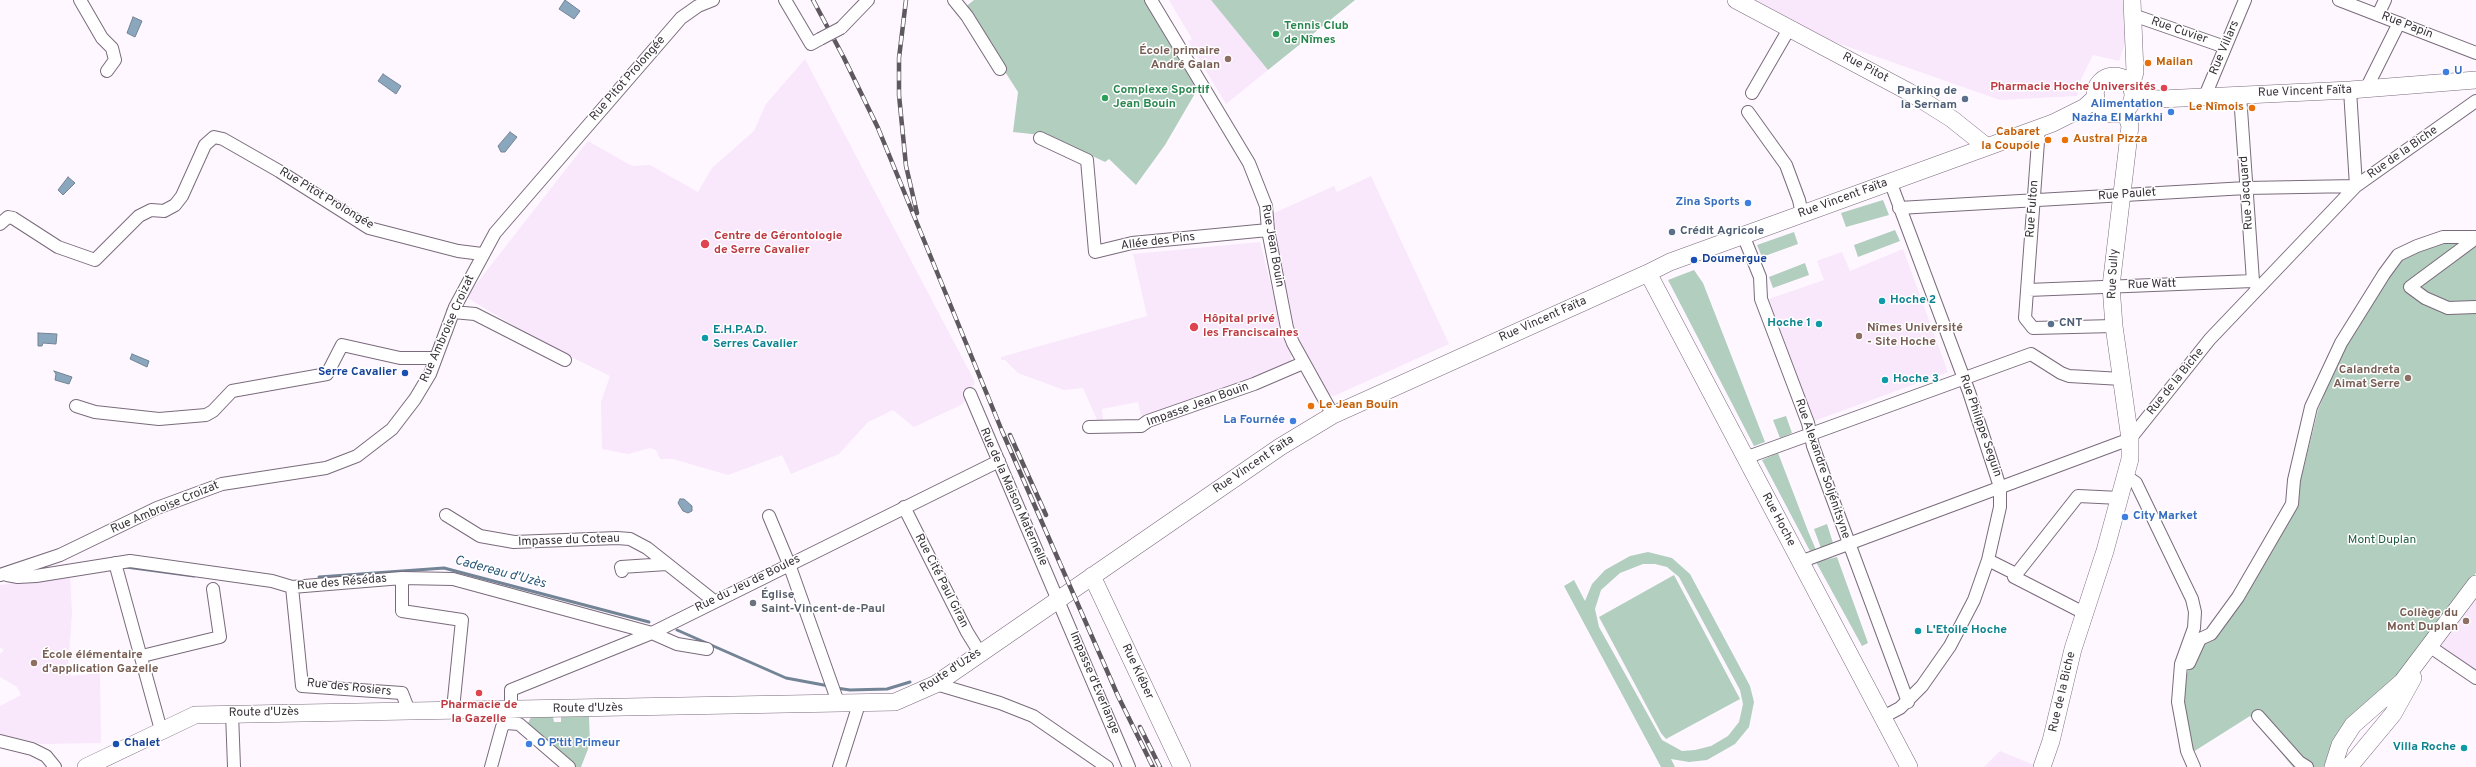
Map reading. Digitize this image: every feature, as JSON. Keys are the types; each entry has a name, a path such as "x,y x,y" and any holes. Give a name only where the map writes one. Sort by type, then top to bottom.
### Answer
{"street":[{"path":"80,0 102,38 112,48 114,60 107,71"},
{"name":"Rue Pitot Prolongée","path":"0,224 8,217 13,218 58,247 95,260 139,216 151,210 164,211 175,205 182,196 205,145 214,137 223,139 279,171 369,228 458,251 482,254 495,234 681,18 698,6 713,0"},
{"path":"785,0 811,44 841,28 868,0"},
{"path":"954,0 967,16 1000,69"},
{"name":"Rue Jean Bouin","path":"1152,0 1249,163 1266,206 1268,230 1287,328 1303,363 1333,414"},
{"name":"Rue Pitot","path":"1736,0 1908,92 1952,119 1987,147"},
{"name":"Rue Villars","path":"2205,96 2245,0"},
{"name":"Rue Papin","path":"2339,0 2476,53"},
{"path":"2378,15 2385,0"},
{"name":"Rue Cuvier","path":"2132,8 2225,47"},
{"name":"Rue Sully","path":"2130,438 2114,326 2111,286 2130,126 2130,98 2135,72 2132,8"},
{"path":"2356,186 2358,90 2399,23"},
{"path":"1752,93 1789,29"},
{"path":"2114,76 2126,81 2130,98 2114,114 2100,104 2098,85 2102,81 2114,76 2135,55"},
{"name":"Rue Vincent Faïta","path":"2130,98 2161,99 2358,90 2476,80"},
{"name":"Rue Jacquard","path":"2240,95 2246,188 2256,285"},
{"name":"Rue de la Biche","path":"2042,767 2051,741 2073,648 2126,476 2130,438 2256,285 2356,186 2476,101"},
{"name":"Rue Vincent Faïta","path":"1063,595 1280,447 1333,414 1670,262 1742,234 1802,214 2046,126 2095,118 2100,104"},
{"path":"1748,112 1786,165 1800,200 1802,214"},
{"name":"Rue Fulton","path":"2046,126 2034,201 2025,318 2033,328 2114,326"},
{"name":"Allée des Pins","path":"1040,138 1087,160 1095,252 1132,243 1268,230"},
{"name":"Rue Philippe Seguin","path":"1883,717 1908,702 1922,686 1950,646 1974,600 1988,560 2000,508 2000,487 1997,473 1964,377 1890,181"},
{"name":"Rue Paulet","path":"1900,208 2246,188 2356,186"},
{"name":"Rue Alexandre Soljénitsyne","path":"1742,234 1760,277 1761,299 1848,543 1908,702"},
{"path":"2182,664 2189,663 2200,639 2211,634 2238,597 2292,504 2294,480 2311,407 2342,343 2384,274 2398,255 2417,246 2443,237 2476,238"},
{"path":"2476,238 2410,286 2425,298 2448,308 2476,307"},
{"name":"Rue Ambroise Croizat","path":"2,575 60,555 158,508 222,484 326,468 357,456 392,429 415,399 430,374 453,312 482,254"},
{"name":"Rue Hoche","path":"1648,273 1909,767"},
{"name":"Rue Watt","path":"2028,290 2111,286 2256,285"},
{"path":"453,312 475,314 565,360"},
{"path":"76,406 95,412 159,419 206,415 213,411 232,391 327,374 342,345 400,358 436,358"},
{"path":"1745,458 1964,377 2031,354 2068,376 2122,379"},
{"name":"Impasse Jean Bouin","path":"1089,427 1141,426 1148,422 1254,384 1303,363"},
{"name":"Rue de la Maison Maternelle","path":"970,394 989,443 1063,595"},
{"path":"1800,562 2130,438"},
{"name":"Rue du Jeu de Boules","path":"512,715 511,690 639,636 652,633 999,461"},
{"path":"2126,476 2136,483 2192,599 2194,628 2182,664 2178,702 2187,751 2194,767"},
{"path":"2084,613 2014,577 2078,496 2120,498"},
{"name":"Rue Cité Paul Giran","path":"904,507 967,632 980,653"},
{"name":"Impasse du Coteau","path":"446,514 480,536 514,542 617,538 630,540 647,548 714,601"},
{"path":"769,516 789,564 839,705"},
{"path":"1988,560 2016,574"},
{"name":"Rue des Résédas","path":"2,575 18,577 36,576 130,561 272,581 292,587 402,578 452,579 652,633 677,644 707,649"},
{"path":"115,563 142,656 161,730"},
{"path":"622,571 621,567 668,564"},
{"name":"Rue Kléber","path":"1092,576 1182,767"},
{"path":"402,578 402,611 462,620 453,709"},
{"path":"2333,767 2340,745 2353,725 2402,682 2476,584"},
{"name":"Rue des Rosiers","path":"292,587 302,686 402,693 409,711"},
{"path":"142,656 220,637 213,589"},
{"name":"Route d'Uzès","path":"86,767 102,763 161,730 195,715 453,709 512,715 895,702 936,684 1063,595"},
{"name":"Impasse d'Everlange","path":"1063,595 1129,767"},
{"path":"2429,646 2476,678"},
{"path":"2349,767 2393,714 2413,679 2419,660"},
{"path":"936,684 1000,702 1033,716 1107,767"},
{"path":"839,767 859,704"},
{"path":"232,713 234,767"},
{"path":"491,767 502,727 512,715 569,767"},
{"path":"2258,716 2299,762 2307,767"},
{"path":"0,741 32,749 46,756 55,767"}],"shaded area":[{"name":"École primaire André Galan","path":"1169,0 1211,0 1268,70 1226,104 1188,41 1192,39"},
{"path":"1749,0 2124,0 2125,43 2119,61 2093,55 2081,79 2077,96 2000,100 1806,32"},
{"name":"Centre de Gérontologie de Serre Cavalier","path":"805,59 975,382 963,404 914,427 893,410 868,422 839,454 791,474 782,455 728,475 673,459 660,459 656,450 650,448 628,454 602,449 601,402 610,376 539,341 466,297 588,141 632,166 650,165 698,192 712,168 754,131 766,104"},
{"path":"1371,176 1449,344 1334,396 1330,395 1318,380 1292,330 1272,214 1334,186 1337,192"},
{"name":"Hôpital privé les Franciscaines","path":"1260,242 1284,338 1292,353 1290,363 1142,420 1138,402 1102,409 1103,422 1098,422 1083,388 1064,390 1018,373 1005,360 1001,360 1001,357 1147,316 1133,254"},
{"name":"Nîmes Université - Site Hoche","path":"1903,249 1948,372 1814,421 1769,299 1824,280 1817,261 1822,259 1842,252 1850,271"},
{"name":"École élémentaire d'application Gazelle","path":"70,575 72,613 68,668 71,676 100,673 101,743 42,744 0,734 0,706 21,695 17,687 0,677 0,654 4,650 0,647 0,585"},
{"name":"Collège du Mont Duplan","path":"2476,595 2476,674 2436,647"},
{"path":"2000,751 2034,765 2033,767 1984,767"}],"green space":[{"name":"Complexe Sportif Jean Bouin","path":"974,0 1146,0 1197,90 1165,145 1136,185 1109,159 1105,162 1050,136 1013,132 1018,92 964,8"},
{"name":"Tennis Club de Nîmes","path":"1211,0 1355,0 1268,70"},
{"path":"1883,200 1889,215 1846,227 1841,213"},
{"path":"1895,230 1900,241 1858,257 1854,245"},
{"path":"1794,232 1798,244 1762,257 1757,245"},
{"name":"Mont Duplan","path":"2476,240 2476,573 2329,767 2293,767 2250,716 2193,752 2183,707 2187,673 2204,640 2210,642 2242,600 2298,491 2318,410 2343,349 2361,316 2404,257 2428,244"},
{"path":"1805,263 1809,275 1773,288 1769,277"},
{"path":"1694,270 1703,283 1765,442 1754,446 1668,280"},
{"path":"1786,416 1792,433 1780,438 1773,420"},
{"path":"1778,453 1816,550 1810,551 1762,460"},
{"path":"1827,524 1833,543 1821,548 1814,529"},
{"path":"1648,552 1672,558 1690,574 1750,686 1754,702 1749,727 1735,744 1707,760 1689,762 1671,759 1675,767 1661,767 1564,586 1574,580 1585,601 1592,584 1605,570 1630,556","holes":["1643,564 1655,564 1667,567 1679,577 1740,690 1743,704 1739,722 1728,736 1711,746 1695,750 1682,751 1662,740 1599,627 1595,609 1601,590 1620,573"]},
{"path":"1837,557 1868,643 1862,646 1816,562"},
{"path":"1674,575 1740,699 1666,739 1661,733 1599,617"},
{"path":"589,716 590,744 581,767 575,767 526,727 531,717 553,717 554,722 561,722 561,717"}],"water":[{"path":"565,0 580,11 574,19 559,9"},
{"path":"133,17 142,21 135,37 127,33"},
{"path":"383,74 401,86 396,94 378,81"},
{"path":"510,132 517,137 505,152 501,152 498,146"},
{"path":"68,177 75,183 63,195 58,190"},
{"path":"38,333 57,334 56,344 43,343 42,346 38,346"},
{"path":"132,354 149,361 147,367 130,359"},
{"path":"54,371 72,377 69,384 55,380 56,374"},
{"path":"680,499 684,499 692,506 692,511 688,513 683,511 678,503"}],"waterway":[{"name":"Cadereau d'Uzès","path":"126,567 194,576"},
{"name":"Cadereau d'Uzès","path":"319,577 444,568 649,622"},
{"name":"Cadereau d'Uzès","path":"677,630 786,678 829,686"},
{"name":"Cadereau d'Uzès","path":"836,688 850,690 887,689 910,682"}],"railway":[{"path":"813,0 844,58 878,128 1002,431 1118,696 1153,767"},
{"path":"906,0 899,58 899,95 906,166 917,213"},
{"path":"1010,435 1046,515"},
{"path":"1140,727 1160,767"}],"place":[{"name":"Tennis Club de Nîmes","path":"1276,34"},
{"name":"École primaire André Galan","path":"1228,59"},
{"name":"Mailan","path":"2148,63"},
{"name":"U","path":"2446,72"},
{"name":"Pharmacie Hoche Universités","path":"2164,88"},
{"name":"Complexe Sportif Jean Bouin","path":"1105,98"},
{"name":"Parking de la Sernam","path":"1965,99"},
{"name":"Le Nîmois","path":"2252,108"},
{"name":"Alimentation Nazha El Markhi","path":"2171,112"},
{"name":"Cabaret la Coupole","path":"2048,140"},
{"name":"Austral Pizza","path":"2065,140"},
{"name":"Zina Sports","path":"1748,203"},
{"name":"Crédit Agricole","path":"1672,232"},
{"name":"Centre de Gérontologie de Serre Cavalier","path":"705,244"},
{"name":"Doumergue","path":"1694,260"},
{"name":"Hoche 2","path":"1882,301"},
{"name":"Hoche 1","path":"1819,324"},
{"name":"CNT","path":"2051,324"},
{"name":"Hôpital privé les Franciscaines","path":"1194,327"},
{"name":"Nîmes Université - Site Hoche","path":"1859,336"},
{"name":"E.H.P.A.D. Serres Cavalier","path":"705,338"},
{"name":"Serre Cavalier","path":"405,373"},
{"name":"Calandreta Aimat Serre","path":"2408,378"},
{"name":"Hoche 3","path":"1885,380"},
{"name":"Le Jean Bouin","path":"1311,406"},
{"name":"La Fournée","path":"1293,421"},
{"name":"City Market","path":"2125,517"},
{"name":"Église Saint-Vincent-de-Paul","path":"753,603"},
{"name":"Collège du Mont Duplan","path":"2466,621"},
{"name":"L'Etoile Hoche","path":"1918,631"},
{"name":"École élémentaire d'application Gazelle","path":"34,663"},
{"name":"Pharmacie de la Gazelle","path":"479,693"},
{"name":"Chalet","path":"116,744"},
{"name":"O P'tit Primeur","path":"529,744"},
{"name":"Villa Roche","path":"2464,748"}]}
